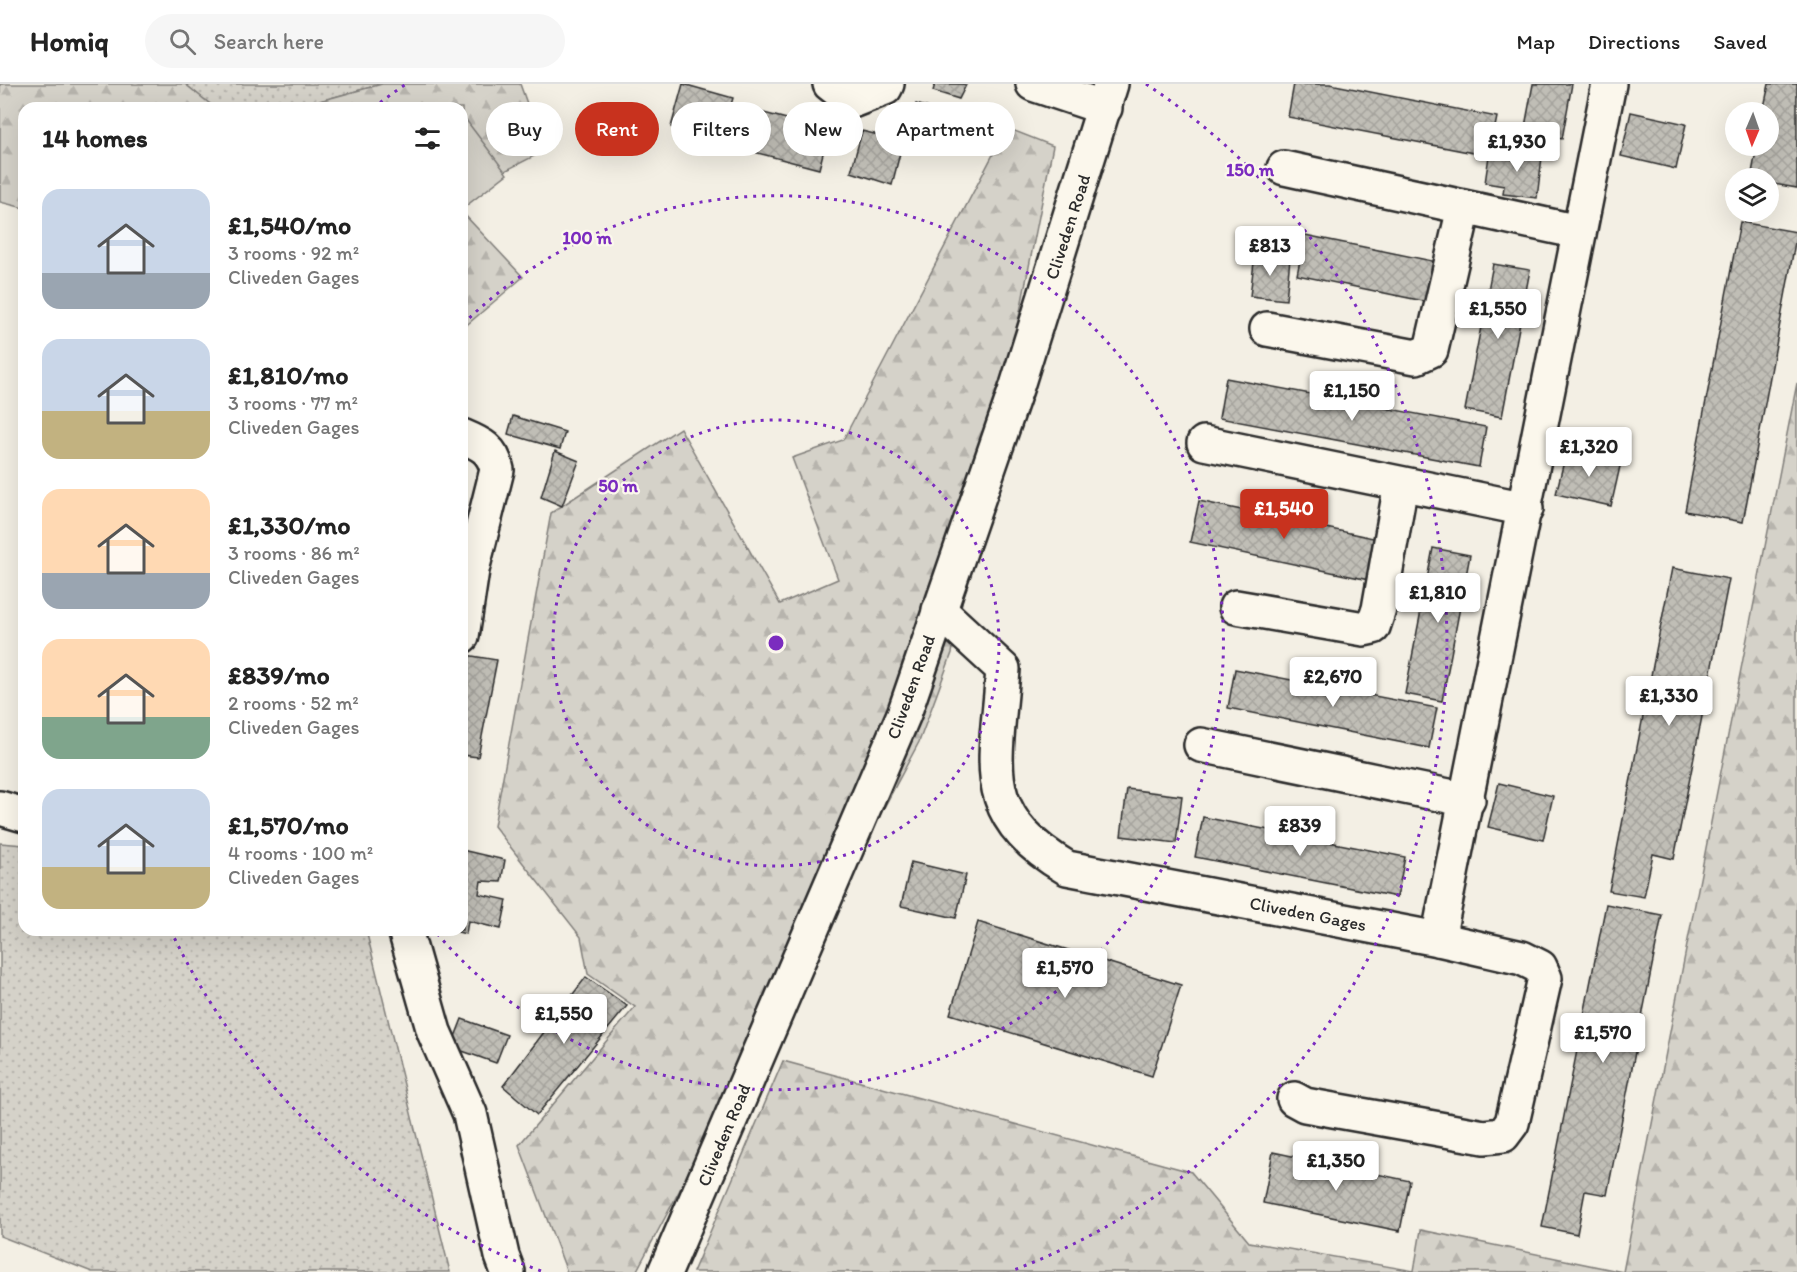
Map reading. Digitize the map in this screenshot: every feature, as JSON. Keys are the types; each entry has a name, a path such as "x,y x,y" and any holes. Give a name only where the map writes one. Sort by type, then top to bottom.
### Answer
{"street":[{"path":"830,84 852,101 885,88 887,84"},
{"path":"1033,84 1108,96"},
{"path":"1294,1099 1305,1105 1484,1137 1503,1135 1512,1123 1545,978 1540,967 1522,958 1438,939 1468,800 1609,84"},
{"name":"Cliveden Road","path":"665,1272 904,714 1017,386 1108,96"},
{"path":"1284,168 1579,232"},
{"path":"1267,329 1416,357 1431,350 1464,208"},
{"path":"468,439 485,446 495,459 497,471 472,570 468,596"},
{"path":"1204,444 1401,484 1525,514"},
{"path":"1236,607 1364,628 1373,627 1378,615 1401,484"},
{"name":"Cliveden Gages","path":"939,610 1003,669 996,784 1004,808 1014,826 1043,854 1067,868 1438,939"},
{"path":"1201,745 1468,800"},
{"path":"0,808 18,813"},
{"path":"407,936 434,1032 470,1114 502,1256 508,1272"}],"green space":[{"path":"0,84 185,84 208,102 18,102 18,206 0,202"},
{"path":"185,84 382,84 316,102 208,102"},
{"path":"382,84 520,84 526,102 486,102 486,156 534,156 501,173 468,147 468,102 316,102"},
{"path":"468,123 486,146 486,156 493,156 507,174 468,204"},
{"path":"1015,131 1053,146 952,653 919,742 636,1272 567,1272 519,1145 635,1007 588,974 581,937 494,826 551,513 680,428 780,604 838,579 792,458 843,440 992,156 1015,156"},
{"path":"468,218 523,277 468,324"},
{"path":"1797,383 1797,1272 1623,1272"},
{"path":"0,843 18,844 18,936 367,936 450,1272 92,1272 0,1236"},
{"path":"783,1061 1191,1172 1249,1242 1414,1271 1421,1230 1623,1272 693,1272"}],"building":[{"path":"683,84 733,98 732,102 678,102"},
{"path":"935,84 966,85 959,99 933,91"},
{"path":"1294,84 1330,84 1497,117 1489,156 1288,117"},
{"path":"1533,84 1572,84 1562,139 1524,132"},
{"path":"1769,84 1797,84 1797,188 1779,185 1779,168 1753,168 1755,156 1779,156 1779,102 1765,102"},
{"path":"1631,112 1686,124 1676,169 1621,156"},
{"path":"771,115 783,118 783,156 822,156 819,169 769,156 771,156"},
{"path":"863,131 875,134 875,156 899,156 892,185 851,172 855,156 863,156"},
{"path":"1520,146 1543,149 1537,198 1503,194 1504,186 1485,183 1489,156 1518,160"},
{"path":"1740,222 1797,232 1743,522 1685,511"},
{"path":"1305,235 1447,264 1438,304 1297,275"},
{"path":"1255,254 1290,258 1286,300 1250,296"},
{"path":"1493,264 1530,270 1502,417 1465,410"},
{"path":"1226,378 1486,427 1479,467 1219,418"},
{"path":"513,416 565,432 560,449 508,434"},
{"path":"1567,449 1621,462 1611,506 1556,494"},
{"path":"555,451 579,461 562,506 541,497"},
{"path":"1199,501 1378,539 1369,580 1190,542"},
{"path":"1433,548 1470,555 1442,701 1405,694"},
{"path":"1672,568 1729,579 1674,859 1653,854 1644,897 1609,891"},
{"path":"468,655 497,660 478,757 468,756"},
{"path":"1235,669 1437,708 1429,748 1228,708"},
{"path":"1499,783 1553,796 1543,840 1488,827"},
{"path":"1127,789 1182,796 1176,843 1121,836"},
{"path":"1203,817 1405,857 1397,897 1195,857"},
{"path":"468,851 505,860 501,882 481,881 479,894 507,900 501,929 468,921"},
{"path":"911,862 966,875 956,918 901,906"},
{"path":"1606,904 1662,915 1607,1195 1585,1191 1577,1234 1542,1227"},
{"path":"978,922 1181,985 1152,1076 950,1014"},
{"path":"586,977 627,1006 537,1115 503,1086"},
{"path":"462,1019 507,1035 496,1063 451,1047"},
{"path":"1273,1152 1410,1181 1400,1231 1263,1203"}]}
